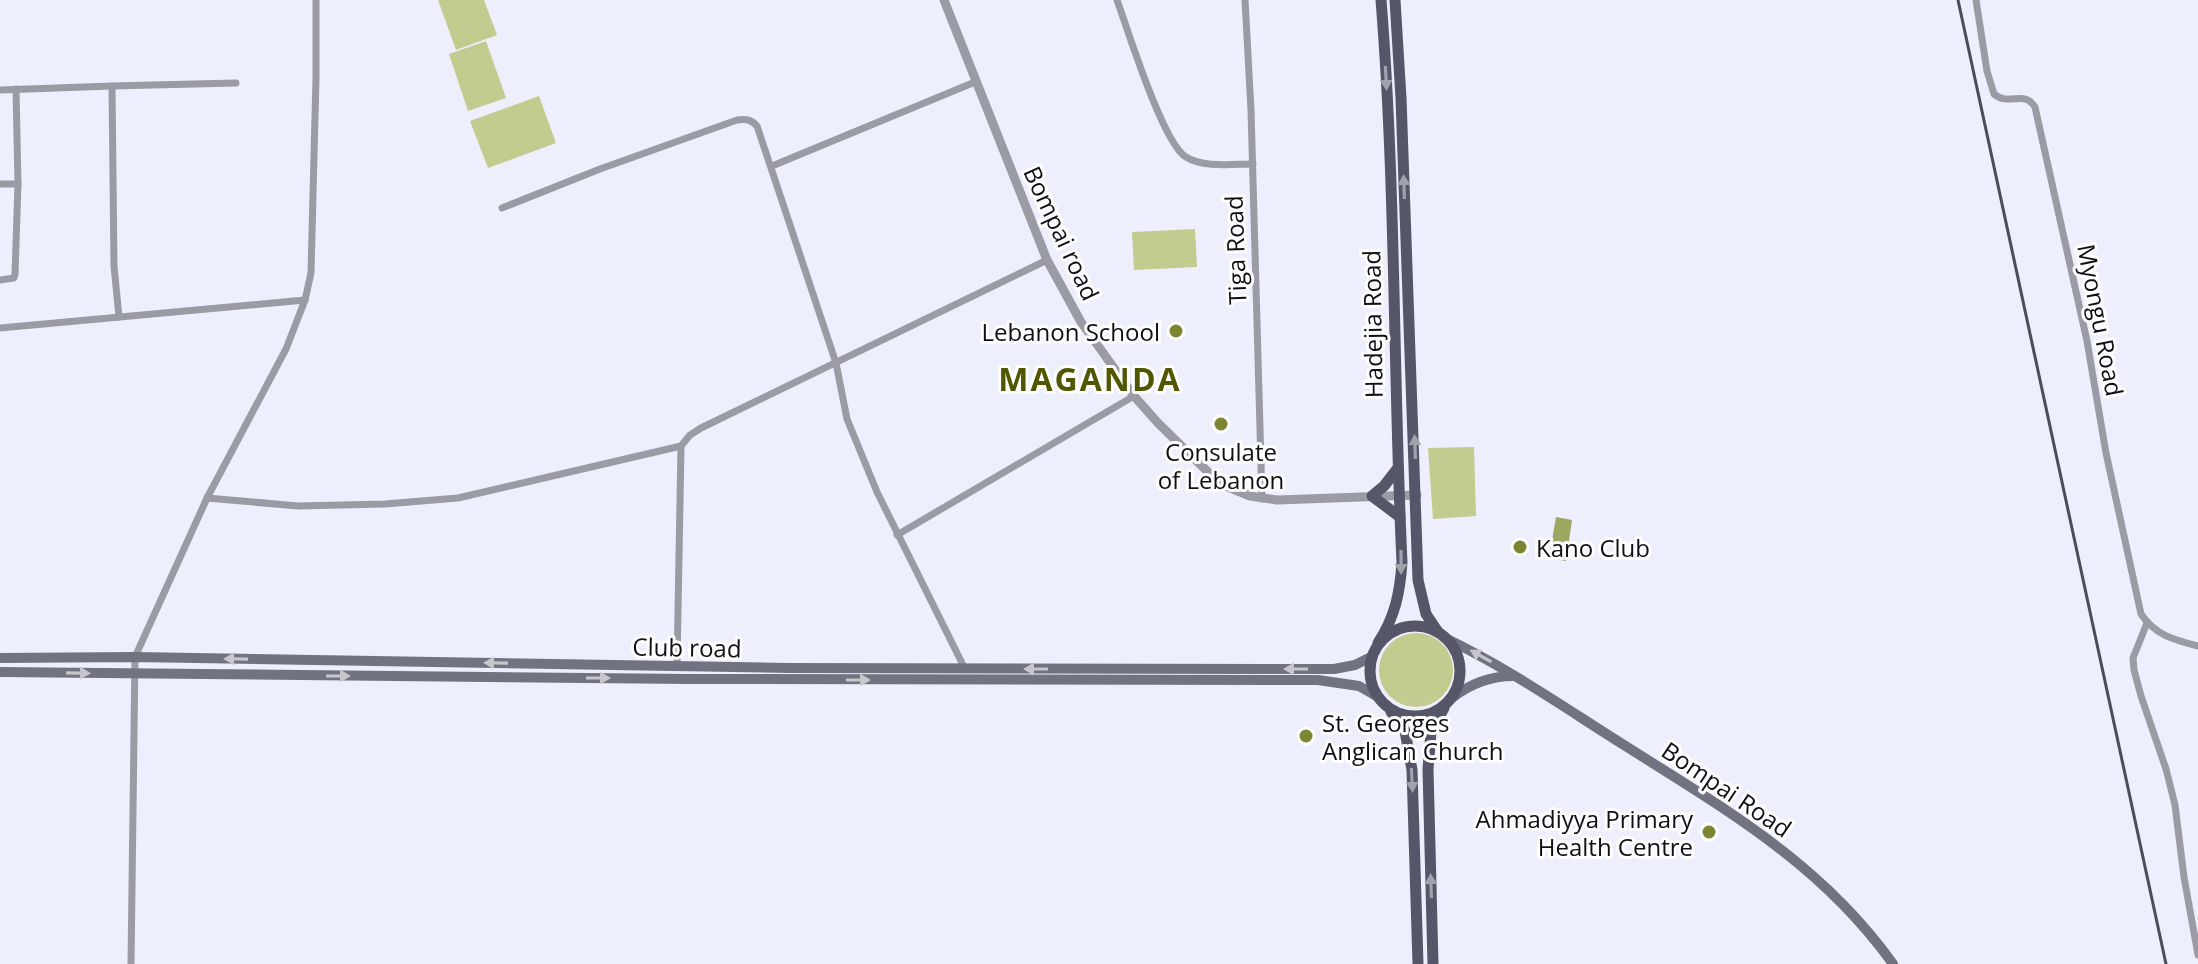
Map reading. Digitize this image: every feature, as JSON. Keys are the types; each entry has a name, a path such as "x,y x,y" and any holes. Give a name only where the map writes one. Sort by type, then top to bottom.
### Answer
{"main road":[{"name":"Hadejia Road","path":"1378,643 1389,625 1400,588 1402,562 1391,180 1381,0"},
{"name":"Hadejia Road","path":"1395,0 1418,580 1426,614 1442,635"},
{"path":"1398,468 1372,496 1400,517"},
{"path":"1418,964 1415,832 1409,747 1399,719 1372,687 1369,672 1371,657 1378,643 1400,628 1413,626 1426,627 1442,635 1455,651 1460,667 1459,683 1431,732 1428,748 1433,964"},
{"name":"Bompai Road","path":"1442,635 1516,676 1706,796 1794,858 1825,886 1893,964"},
{"name":"Club road","path":"0,658 135,657 677,667 690,673 965,669 1205,675 1334,669 1355,665 1371,657"},
{"path":"0,672 1205,675 1318,680 1359,686 1378,697"},
{"path":"1388,709 1399,715 1424,716 1436,712 1463,689 1481,680 1516,676"}],"street":[{"path":"131,964 135,657 207,498 286,349 305,300 311,258 316,0"},
{"name":"Bompai road","path":"944,0 1047,260 1081,322 1134,396 1209,473 1228,487 1262,499 1417,495"},
{"path":"1117,0 1165,131 1180,153 1194,161 1253,164"},
{"name":"Tiga Road","path":"1245,0 1253,164 1262,499"},
{"name":"Myongu Road","path":"1976,0 1987,71 1994,94 2004,100 2026,98 2035,107 2087,341 2106,453 2137,602 2147,623"},
{"path":"772,166 975,82"},
{"path":"0,90 236,83"},
{"path":"112,86 114,266 119,317"},
{"path":"0,280 14,278 15,274 18,184 16,89"},
{"path":"502,208 737,120 745,119 757,126 836,363 847,419 897,535 965,669"},
{"path":"0,184 18,184"},
{"path":"207,498 298,506 458,498 681,446 701,428 1047,260"},
{"path":"0,328 305,300"},
{"path":"897,535 1134,396"},
{"path":"677,667 681,446"},
{"path":"2198,646 2167,637 2147,623 2133,658 2141,696 2175,805 2198,955"}],"shaded area":[{"path":"438,0 484,0 497,35 456,50"},
{"path":"486,41 506,98 468,111 449,54"},
{"path":"539,96 556,143 488,168 470,121"},
{"path":"1195,229 1197,267 1134,270 1132,232"},
{"path":"1474,447 1476,516 1433,519 1428,448"},
{"path":"1556,517 1572,520 1566,561 1549,558"},
{"path":"1409,633 1423,633 1437,639 1447,649 1453,670 1451,684 1437,701 1423,707 1409,707 1395,701 1385,691 1379,677 1379,663 1385,649 1395,639"}],"railway":[{"path":"1958,0 2166,964"}],"place":[{"name":"Lebanon School","path":"1176,331"},
{"name":"Consulate of Lebanon","path":"1221,424"},
{"name":"Kano Club","path":"1520,547"},
{"name":"St. Georges Anglican Church","path":"1306,736"},
{"name":"Ahmadiyya Primary Health Centre","path":"1709,832"}],"district":[{"name":"MAGANDA","path":"1090,378"}]}
